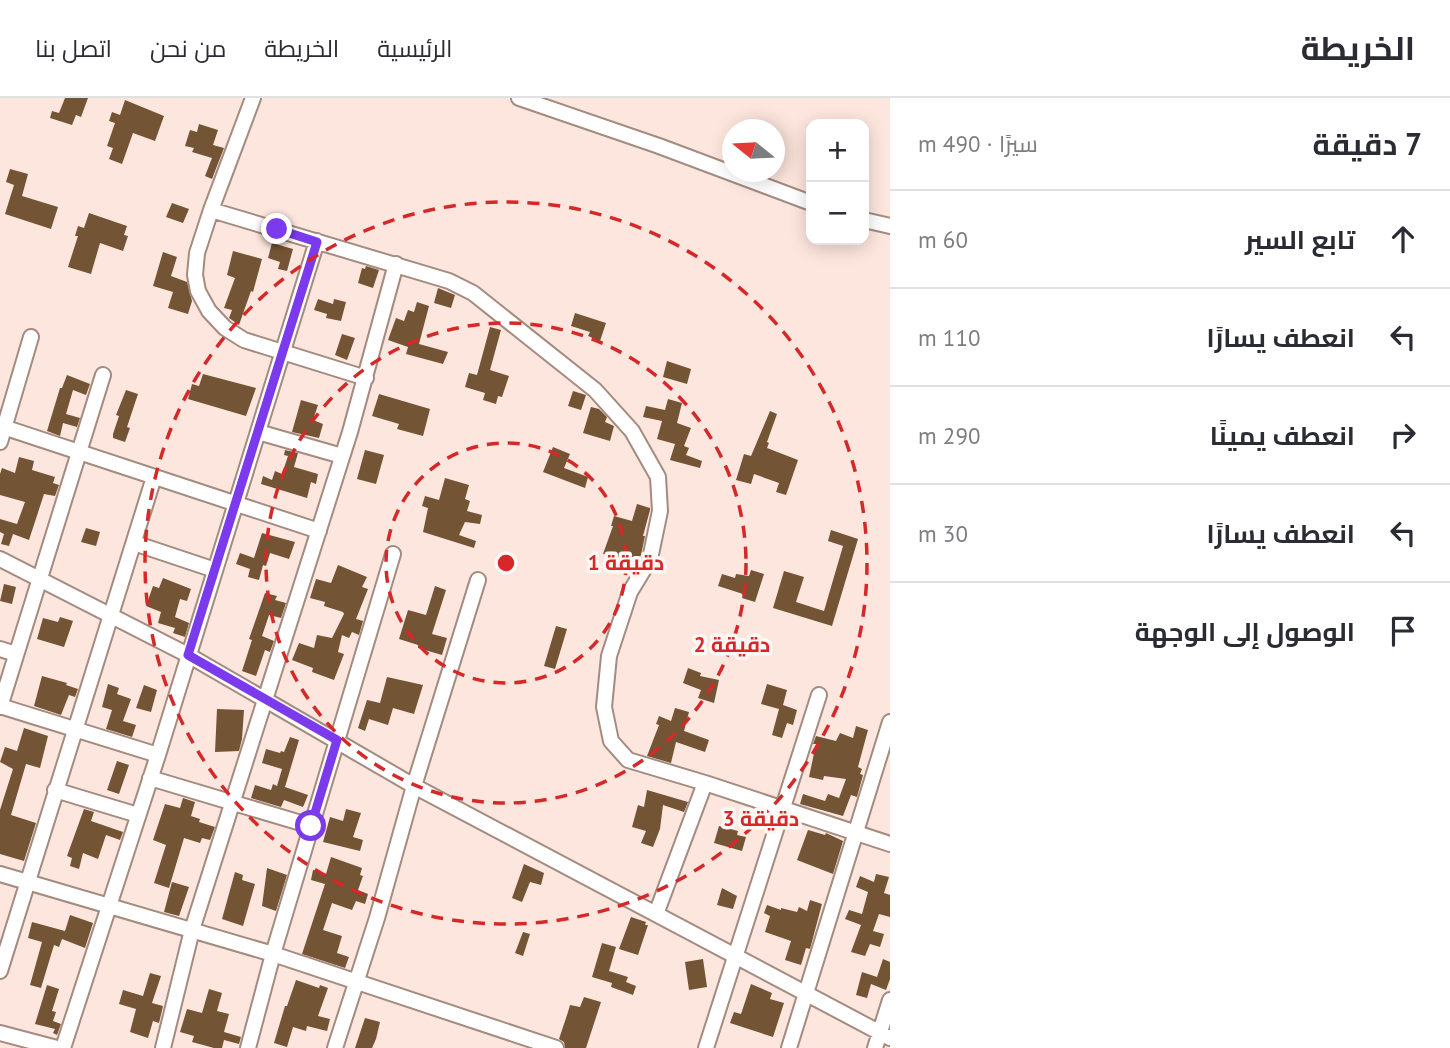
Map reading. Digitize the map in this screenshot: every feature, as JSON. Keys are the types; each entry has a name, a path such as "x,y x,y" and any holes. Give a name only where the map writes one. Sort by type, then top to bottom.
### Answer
{"street":[{"path":"253,98 197,253 195,275 198,291 209,311 225,328 244,340 366,378"},
{"path":"519,98 659,146 806,201"},
{"path":"211,210 449,281 473,293 595,390 632,431 658,477 660,512 650,559 630,592 609,656 604,707 611,741 628,760 890,844"},
{"path":"869,221 890,226"},
{"path":"63,1048 158,755 317,242"},
{"path":"163,1048 192,930 366,378 396,264"},
{"path":"32,337 2,432 80,453 319,531"},
{"path":"103,374 0,706 75,727 158,755"},
{"path":"258,432 342,456"},
{"path":"0,971 154,477"},
{"path":"134,543 215,569"},
{"path":"248,1048 273,954 393,554"},
{"path":"0,559 188,655 414,786 735,955 881,1040 890,1000"},
{"path":"335,1048 377,918 414,786 478,580"},
{"path":"0,649 16,654"},
{"path":"706,1048 819,695"},
{"path":"789,1048 890,722"},
{"path":"150,778 311,826"},
{"path":"656,914 705,783"},
{"path":"55,790 138,815"},
{"path":"0,874 273,954 556,1048"},
{"path":"7,1039 57,1048"}],"building":[{"path":"65,98 88,98 81,117 76,115 72,125 50,118 52,111 59,113"},
{"path":"125,100 164,116 155,141 133,133 122,164 109,159 113,148 107,146 115,123 109,121 112,112 120,115"},
{"path":"199,124 218,130 213,145 224,148 212,179 205,176 212,158 192,152 194,148 185,146 190,130 197,132"},
{"path":"10,169 28,174 22,196 58,207 51,229 5,214 14,185 6,182"},
{"path":"172,203 189,209 183,223 166,217"},
{"path":"89,213 127,226 124,235 128,236 123,251 100,243 91,274 68,267 78,236 75,236 78,226 84,228"},
{"path":"272,243 293,249 287,271 278,269 280,262 268,258"},
{"path":"233,251 262,259 253,292 251,291 239,325 229,318 232,310 224,308 235,278 227,275"},
{"path":"163,252 177,257 171,276 187,282 192,301 188,314 168,308 173,292 153,286"},
{"path":"366,266 379,270 373,288 358,283 362,268 365,269"},
{"path":"438,288 455,295 451,308 434,303"},
{"path":"318,299 333,304 334,299 346,302 341,321 326,318 327,314 314,310"},
{"path":"417,302 429,306 419,344 448,352 443,364 406,354 408,347 388,340 396,318 404,321 408,310 414,312"},
{"path":"575,313 606,323 600,341 588,336 590,332 571,326"},
{"path":"490,327 501,330 490,370 509,376 502,397 498,396 496,404 483,400 485,393 465,387 469,373 477,375"},
{"path":"342,334 355,338 347,360 335,355"},
{"path":"667,361 691,369 687,384 663,377"},
{"path":"203,374 256,388 246,416 188,399 192,384 199,386"},
{"path":"67,375 90,384 86,395 73,390 66,414 80,418 77,427 63,423 60,436 47,431 60,388"},
{"path":"126,390 138,394 125,442 113,438 113,434 119,416 116,415"},
{"path":"573,391 586,395 581,410 568,406"},
{"path":"379,394 430,409 423,436 397,429 399,424 372,416"},
{"path":"668,399 682,403 677,423 691,428 684,446 689,448 686,455 702,461 700,468 670,460 675,444 657,439 662,421 643,417 646,406 665,410"},
{"path":"301,400 318,405 313,420 323,424 319,438 292,432"},
{"path":"591,407 599,409 607,417 605,422 614,426 610,441 583,433"},
{"path":"770,411 777,414 767,448 798,460 786,495 776,492 779,483 754,474 751,484 736,480 744,454 751,456"},
{"path":"553,447 570,454 564,468 588,477 585,488 543,472"},
{"path":"285,450 298,453 294,467 318,474 316,484 311,482 307,498 261,484 263,476 272,480 275,471 282,474 288,456 284,455"},
{"path":"365,450 384,455 376,484 357,479"},
{"path":"19,457 34,461 32,470 55,477 53,483 59,485 55,496 44,494 29,540 13,534 9,546 1,544 4,534 0,532 0,519 17,524 25,502 0,495 0,474 2,468 15,473"},
{"path":"445,478 469,485 465,499 470,501 467,511 482,515 480,524 465,522 459,535 476,541 474,548 423,532 428,508 422,506 425,496 439,500"},
{"path":"637,504 650,510 641,555 636,564 603,554 614,516 632,521"},
{"path":"86,528 100,532 96,546 81,542"},
{"path":"831,530 858,539 832,626 773,608 784,571 804,577 796,602 824,611 843,546 828,541"},
{"path":"262,533 295,542 289,559 270,553 259,580 248,577 250,569 236,564 240,553 254,558"},
{"path":"338,565 367,577 362,587 368,589 356,619 363,621 359,635 352,632 349,638 342,635 338,652 344,654 334,680 312,672 313,668 292,660 299,643 314,648 317,635 332,638 344,614 324,606 325,602 310,598 316,579 331,583"},
{"path":"751,570 764,574 755,602 742,598 743,594 718,586 722,574 735,578 736,574 749,576"},
{"path":"163,578 191,589 187,601 180,599 175,617 189,623 185,637 173,633 175,628 158,623 161,612 146,606 153,586 159,588"},
{"path":"4,584 16,587 12,604 0,601"},
{"path":"435,586 446,590 432,634 447,638 442,655 399,639 408,610 426,615"},
{"path":"265,593 277,596 275,600 286,603 281,618 269,615 262,636 274,641 270,652 265,650 256,676 242,671 252,640 249,639"},
{"path":"60,617 73,621 64,647 37,639 43,618 58,622"},
{"path":"556,626 567,629 555,669 544,666"},
{"path":"688,668 701,673 700,676 719,680 714,703 698,698 701,690 683,683"},
{"path":"42,676 78,689 75,697 69,695 61,715 34,706"},
{"path":"387,677 423,685 414,714 393,708 388,725 369,719 365,731 358,728 367,700 380,703"},
{"path":"108,684 119,688 117,694 131,699 123,721 136,725 132,737 106,729 112,710 102,707"},
{"path":"767,684 787,690 783,705 797,710 793,725 787,723 782,738 772,735 779,709 761,704"},
{"path":"144,685 157,690 151,712 136,708"},
{"path":"675,708 689,712 684,731 709,740 705,752 676,742 671,763 647,756 659,725 656,724 659,716 671,721"},
{"path":"217,709 244,710 239,751 215,752"},
{"path":"856,726 868,730 858,767 862,769 860,774 863,775 857,797 851,795 843,816 800,804 803,794 825,801 828,794 839,798 846,779 824,776 823,780 809,777 816,744 813,744 816,736 836,741 840,733 853,738"},
{"path":"24,728 48,736 40,768 26,764 11,815 36,823 24,861 0,854 0,810 13,769 0,762 5,747 17,751"},
{"path":"290,737 299,740 285,787 308,795 303,807 284,800 281,807 251,798 255,785 271,790 273,784 277,786 282,769 262,763 266,749 284,752"},
{"path":"117,761 129,765 119,794 107,790"},
{"path":"647,790 688,802 684,812 663,805 660,829 653,847 641,843 646,831 632,827 638,805 644,807"},
{"path":"183,798 195,802 191,816 200,819 199,822 215,827 210,840 202,838 200,843 184,838 169,888 154,883 166,845 153,840 165,804 180,808"},
{"path":"84,809 94,812 91,821 123,832 120,840 106,835 98,859 83,853 79,869 70,866 72,858 67,856"},
{"path":"346,809 361,813 353,837 363,840 360,851 323,842 330,817 343,821"},
{"path":"719,826 738,831 737,835 746,837 742,851 714,843"},
{"path":"808,830 825,835 826,833 843,841 833,874 797,860"},
{"path":"331,857 362,868 360,875 363,876 358,890 368,894 365,904 356,901 352,910 332,903 323,930 342,936 337,953 349,957 345,968 302,954 325,884 311,880 313,870 326,874"},
{"path":"524,864 544,873 541,885 530,882 522,902 512,898"},
{"path":"267,868 287,875 276,911 262,906"},
{"path":"235,872 243,875 242,880 255,884 243,926 222,919"},
{"path":"876,874 889,877 884,893 890,895 890,917 879,914 873,931 884,934 880,947 870,944 865,956 851,952 861,925 845,919 849,910 862,914 868,892 856,887 860,876 874,882"},
{"path":"172,882 189,887 179,916 164,912"},
{"path":"722,888 737,896 733,909 717,905"},
{"path":"810,900 822,904 810,949 806,948 801,965 785,960 791,941 765,932 770,916 764,913 767,905 781,910 797,912 799,907 807,911"},
{"path":"70,915 93,923 85,948 62,939 59,947 54,945 41,988 30,985 42,942 28,938 32,922 65,931"},
{"path":"631,917 648,925 638,955 619,949"},
{"path":"523,932 530,934 523,956 515,953"},
{"path":"602,943 616,947 609,971 628,977 626,982 636,986 633,995 611,987 612,983 592,977"},
{"path":"703,959 707,987 689,990 685,962"},
{"path":"883,959 890,962 890,979 886,990 871,984 867,998 856,995 862,972 877,977"},
{"path":"150,973 161,976 152,1003 163,1006 159,1023 153,1021 148,1038 130,1032 136,1009 119,1004 123,990 143,996"},
{"path":"296,980 319,988 320,985 328,988 318,1016 330,1019 327,1031 307,1026 306,1031 293,1027 287,1047 274,1043"},
{"path":"751,984 772,993 770,999 784,1003 773,1037 730,1023 734,1012 741,1014"},
{"path":"47,985 59,989 52,1011 56,1012 53,1021 61,1024 57,1035 53,1033 55,1029 35,1024"},
{"path":"209,989 222,993 217,1011 229,1014 224,1032 241,1037 239,1044 224,1040 222,1048 214,1048 192,1042 194,1036 180,1032 187,1009 202,1013"},
{"path":"584,997 601,1002 586,1048 565,1048 564,1042 559,1039 570,1005 580,1007"},
{"path":"365,1018 380,1022 376,1039 372,1048 355,1048"}],"route":[{"path":"277,229 317,242 188,655 337,740 311,826"}]}
